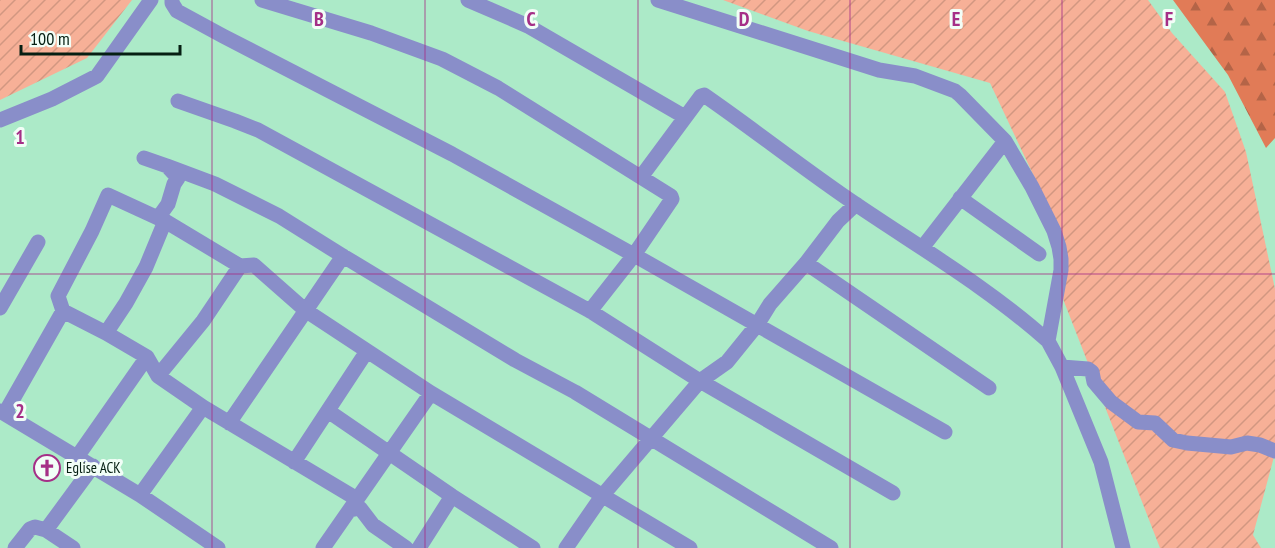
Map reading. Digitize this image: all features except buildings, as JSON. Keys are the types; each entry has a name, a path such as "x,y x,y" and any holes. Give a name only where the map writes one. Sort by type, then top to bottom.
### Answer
{"street":[{"path":"0,120 52,99 97,76 151,0"},
{"path":"172,0 177,11 452,154 945,432"},
{"path":"262,0 371,33 442,59 498,88 672,198 634,255 590,311"},
{"path":"468,0 528,26 685,117"},
{"path":"658,0 879,70 915,76 955,91 965,99 1005,141 1054,231 1059,247 1061,270 1048,341"},
{"path":"641,177 704,95 856,204 1018,315 1048,341 1062,367 1101,462 1123,548"},
{"path":"178,101 258,130 590,311 700,381 893,493"},
{"path":"922,248 1005,141"},
{"path":"144,158 215,184 279,216 831,548"},
{"path":"106,333 146,267 178,178 167,166"},
{"path":"406,548 373,525 360,508 294,462 203,407 158,376 147,357 63,311 58,296 108,195 161,220 240,266 254,265 305,309 431,393 690,548"},
{"path":"960,198 1039,254"},
{"path":"566,548 602,496 700,381 727,362 757,325 770,304 806,263 838,221 856,204"},
{"path":"0,308 38,242"},
{"path":"229,423 343,256"},
{"path":"806,263 989,388"},
{"path":"158,376 203,321 240,266"},
{"path":"63,311 2,412 140,495 210,546"},
{"path":"294,462 367,351"},
{"path":"77,457 147,357"},
{"path":"1062,367 1088,369 1092,372 1099,390 1111,402 1138,422 1155,423 1173,440 1231,447 1247,443 1275,451"},
{"path":"323,548 431,393"},
{"path":"140,495 203,407"},
{"path":"328,411 452,496 512,542 533,548"},
{"path":"46,530 93,466"},
{"path":"418,548 452,496"},
{"path":"15,548 35,526 46,530 73,548"}],"green space":[{"path":"1173,0 1275,0 1275,138 1266,148 1228,75"}],"shaded area":[{"path":"0,0 132,0 87,58 0,100"},
{"path":"723,0 1148,0 1172,33 1225,92 1246,152 1275,289 1275,453 1253,535 1261,548 1160,548 1063,299 1047,204 990,83 808,31"}],"place":[{"name":"Eglise ACK","path":"47,468"}]}
